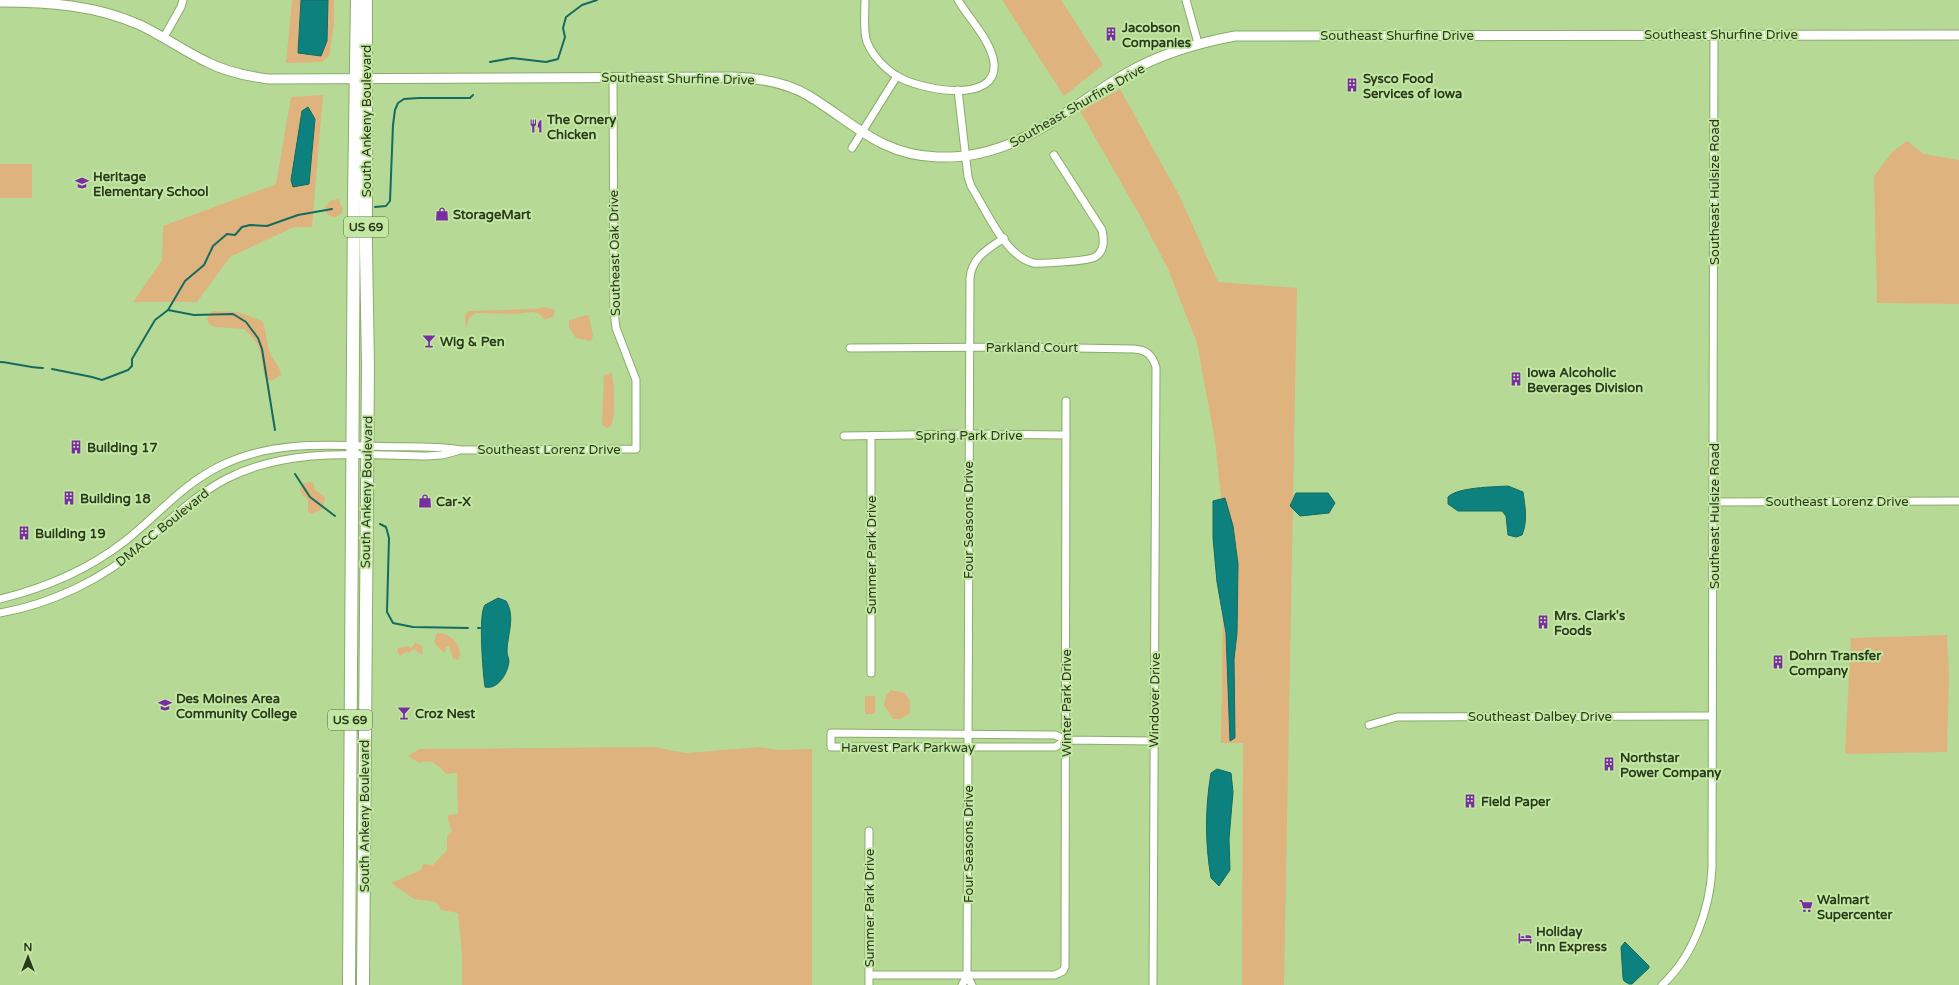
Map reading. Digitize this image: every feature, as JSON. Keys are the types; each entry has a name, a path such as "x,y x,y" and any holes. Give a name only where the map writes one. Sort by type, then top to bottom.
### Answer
{"main road":[{"name":"South Ankeny Boulevard","path":"358,0 361,80 367,450 363,985"},
{"name":"South Ankeny Boulevard","path":"348,985 352,449 361,80 366,0"},
{"path":"350,765 364,765"}],"street":[{"path":"164,37 181,7 183,0"},
{"path":"865,0 866,41 873,53 897,76 928,88 958,90 977,89 987,81 993,71 994,62 982,36 958,0"},
{"path":"1186,0 1198,43"},
{"name":"Southeast Shurfine Drive","path":"0,2 54,3 86,8 115,15 164,37 207,62 247,76 276,79 361,80 733,77 764,80 780,84 808,96 882,145 917,155 937,157 966,157 990,152 1019,141 1128,72 1180,49 1198,43 1235,36 1714,34 1959,35"},
{"name":"Southeast Hulsize Road","path":"1662,985 1676,972 1688,952 1706,908 1711,888 1714,502 1714,34"},
{"path":"852,148 897,76"},
{"name":"Southeast Oak Drive","path":"613,77 614,312 616,328 636,380 636,449"},
{"path":"958,90 971,186 1004,238 1022,259 1033,263 1084,260 1094,257 1102,250 1104,241 1102,230 1054,155"},
{"name":"Four Seasons Drive","path":"962,985 967,976 968,434 971,271 974,263 980,255 1004,238"},
{"name":"Parkland Court","path":"850,348 970,347 1142,350 1149,353 1156,367 1156,416"},
{"name":"Winter Park Drive","path":"967,976 1055,975 1063,971 1066,955 1066,401"},
{"name":"Windover Drive","path":"1152,985 1156,416"},
{"name":"Spring Park Drive","path":"844,436 968,434 1066,435"},
{"name":"Summer Park Drive","path":"871,436 871,673"},
{"name":"DMACC Boulevard","path":"0,599 47,585 91,564 126,541 183,490 220,466 252,454 290,446 352,449"},
{"name":"Southeast Lorenz Drive","path":"352,449 428,456 442,455 461,450 636,449"},
{"name":"DMACC Boulevard","path":"0,613 52,598 94,579 131,554 192,500 227,479 258,466 291,458 352,449"},
{"name":"Southeast Lorenz Drive","path":"1714,502 1959,501"},
{"name":"Southeast Dalbey Drive","path":"1369,725 1397,717 1712,716"},
{"name":"Harvest Park Parkway","path":"1066,740 1055,747 831,747 831,733 968,733 1055,735 1066,740 1154,741"},
{"name":"Summer Park Drive","path":"869,831 869,985"},
{"path":"869,975 967,976"},
{"name":"Four Seasons Drive","path":"967,976 972,985"}],"shaded area":[{"path":"292,0 334,0 334,24 329,56 322,62 286,63"},
{"path":"1002,0 1061,0 1103,65 1064,96"},
{"path":"1120,89 1180,197 1218,282 1297,288 1284,985 1242,985 1243,743 1221,743 1224,525 1215,441 1197,343 1168,269 1143,221 1080,111"},
{"path":"323,95 312,227 294,227 230,257 197,302 133,302 162,260 163,226 276,184 291,97"},
{"path":"1907,141 1924,154 1959,160 1959,304 1877,303 1874,176 1893,151"},
{"path":"0,164 32,164 32,198 0,198"},
{"path":"338,199 343,209 342,213 334,218 327,214 325,207 330,201"},
{"path":"545,307 555,310 554,316 545,320 538,313 532,312 515,314 476,313 470,317 466,328 465,316 468,311 534,309"},
{"path":"212,311 238,312 262,321 271,356 279,368 281,375 271,381 265,378 260,351 255,341 244,329 215,327 209,324 207,319"},
{"path":"587,315 589,316 593,336 591,341 576,338 569,327 569,320"},
{"path":"612,373 614,411 612,424 609,428 606,428 602,424 604,375"},
{"path":"311,482 314,484 315,490 324,496 325,499 322,509 313,514 308,512 308,500 303,496 300,489 304,483"},
{"path":"437,633 446,635 455,642 460,651 458,660 453,659 449,646 446,647 444,653 437,646 435,637"},
{"path":"1947,635 1949,676 1947,752 1845,754 1851,638"},
{"path":"415,642 422,646 423,654 420,654 414,649 409,653 406,652 400,656 397,650 398,648 409,646 412,648"},
{"path":"891,690 905,693 910,701 910,713 901,719 893,719 884,705 886,696"},
{"path":"865,696 875,696 875,714 865,714"},
{"path":"654,747 686,753 759,747 778,750 812,749 812,985 462,985 462,954 458,913 441,910 436,902 414,899 391,883 421,870 423,864 433,865 447,850 447,837 452,831 448,821 448,815 458,814 457,773 446,774 434,763 419,763 408,756 419,749"}],"water":[{"path":"301,0 328,0 327,41 321,56 298,53"},
{"path":"308,107 315,119 309,184 293,187 291,180 302,111"},
{"path":"1508,486 1523,492 1526,514 1525,524 1522,535 1516,537 1508,535 1506,516 1502,511 1458,511 1448,504 1448,497 1459,491 1476,488"},
{"path":"1296,493 1328,493 1335,503 1329,513 1300,516 1290,506"},
{"path":"1225,498 1233,526 1238,564 1237,633 1234,659 1235,738 1230,741 1226,633 1217,582 1213,538 1213,501"},
{"path":"498,598 506,601 509,607 511,620 507,652 509,661 507,671 502,680 494,686 485,687 481,631 483,611 485,605"},
{"path":"1217,769 1231,773 1233,792 1229,839 1230,870 1219,886 1211,878 1206,826 1211,773"},
{"path":"1625,942 1649,966 1649,968 1632,984 1624,981 1623,978 1621,947"}],"waterway":[{"path":"490,62 512,58 546,62 558,59 565,37 563,28 566,17 582,5 597,0"},
{"path":"375,207 386,206 390,201 393,125 395,110 398,103 404,99 470,98 473,95"},
{"path":"52,369 102,380 128,370 132,366 132,359 155,320 168,310 185,281 204,265 213,246 227,234 235,235 242,227 250,225 267,226 298,215 332,209"},
{"path":"168,310 194,315 233,314 246,322 258,338 262,349 275,430"},
{"path":"0,362 43,368"},
{"path":"295,474 310,497 335,516"},
{"path":"380,524 386,527 389,538 387,612 393,623 413,627 468,628"}],"place":[{"name":"Jacobson Companies","path":"1111,34"},
{"name":"Sysco Food Services of Iowa","path":"1352,85"},
{"name":"The Ornery Chicken","path":"536,126"},
{"name":"Heritage Elementary School","path":"82,183"},
{"name":"StorageMart","path":"442,214"},
{"name":"Wig & Pen","path":"429,341"},
{"name":"Iowa Alcoholic Beverages Division","path":"1516,379"},
{"name":"Building 17","path":"76,447"},
{"name":"Building 18","path":"69,498"},
{"name":"Car-X","path":"425,501"},
{"name":"Building 19","path":"24,533"},
{"name":"Mrs. Clark's Foods","path":"1543,622"},
{"name":"Dohrn Transfer Company","path":"1778,662"},
{"name":"Des Moines Area Community College","path":"165,705"},
{"name":"Croz Nest","path":"404,713"},
{"name":"Northstar Power Company","path":"1609,764"},
{"name":"Field Paper","path":"1470,801"},
{"name":"Walmart Supercenter","path":"1806,906"},
{"name":"Holiday Inn Express","path":"1525,938"}]}
